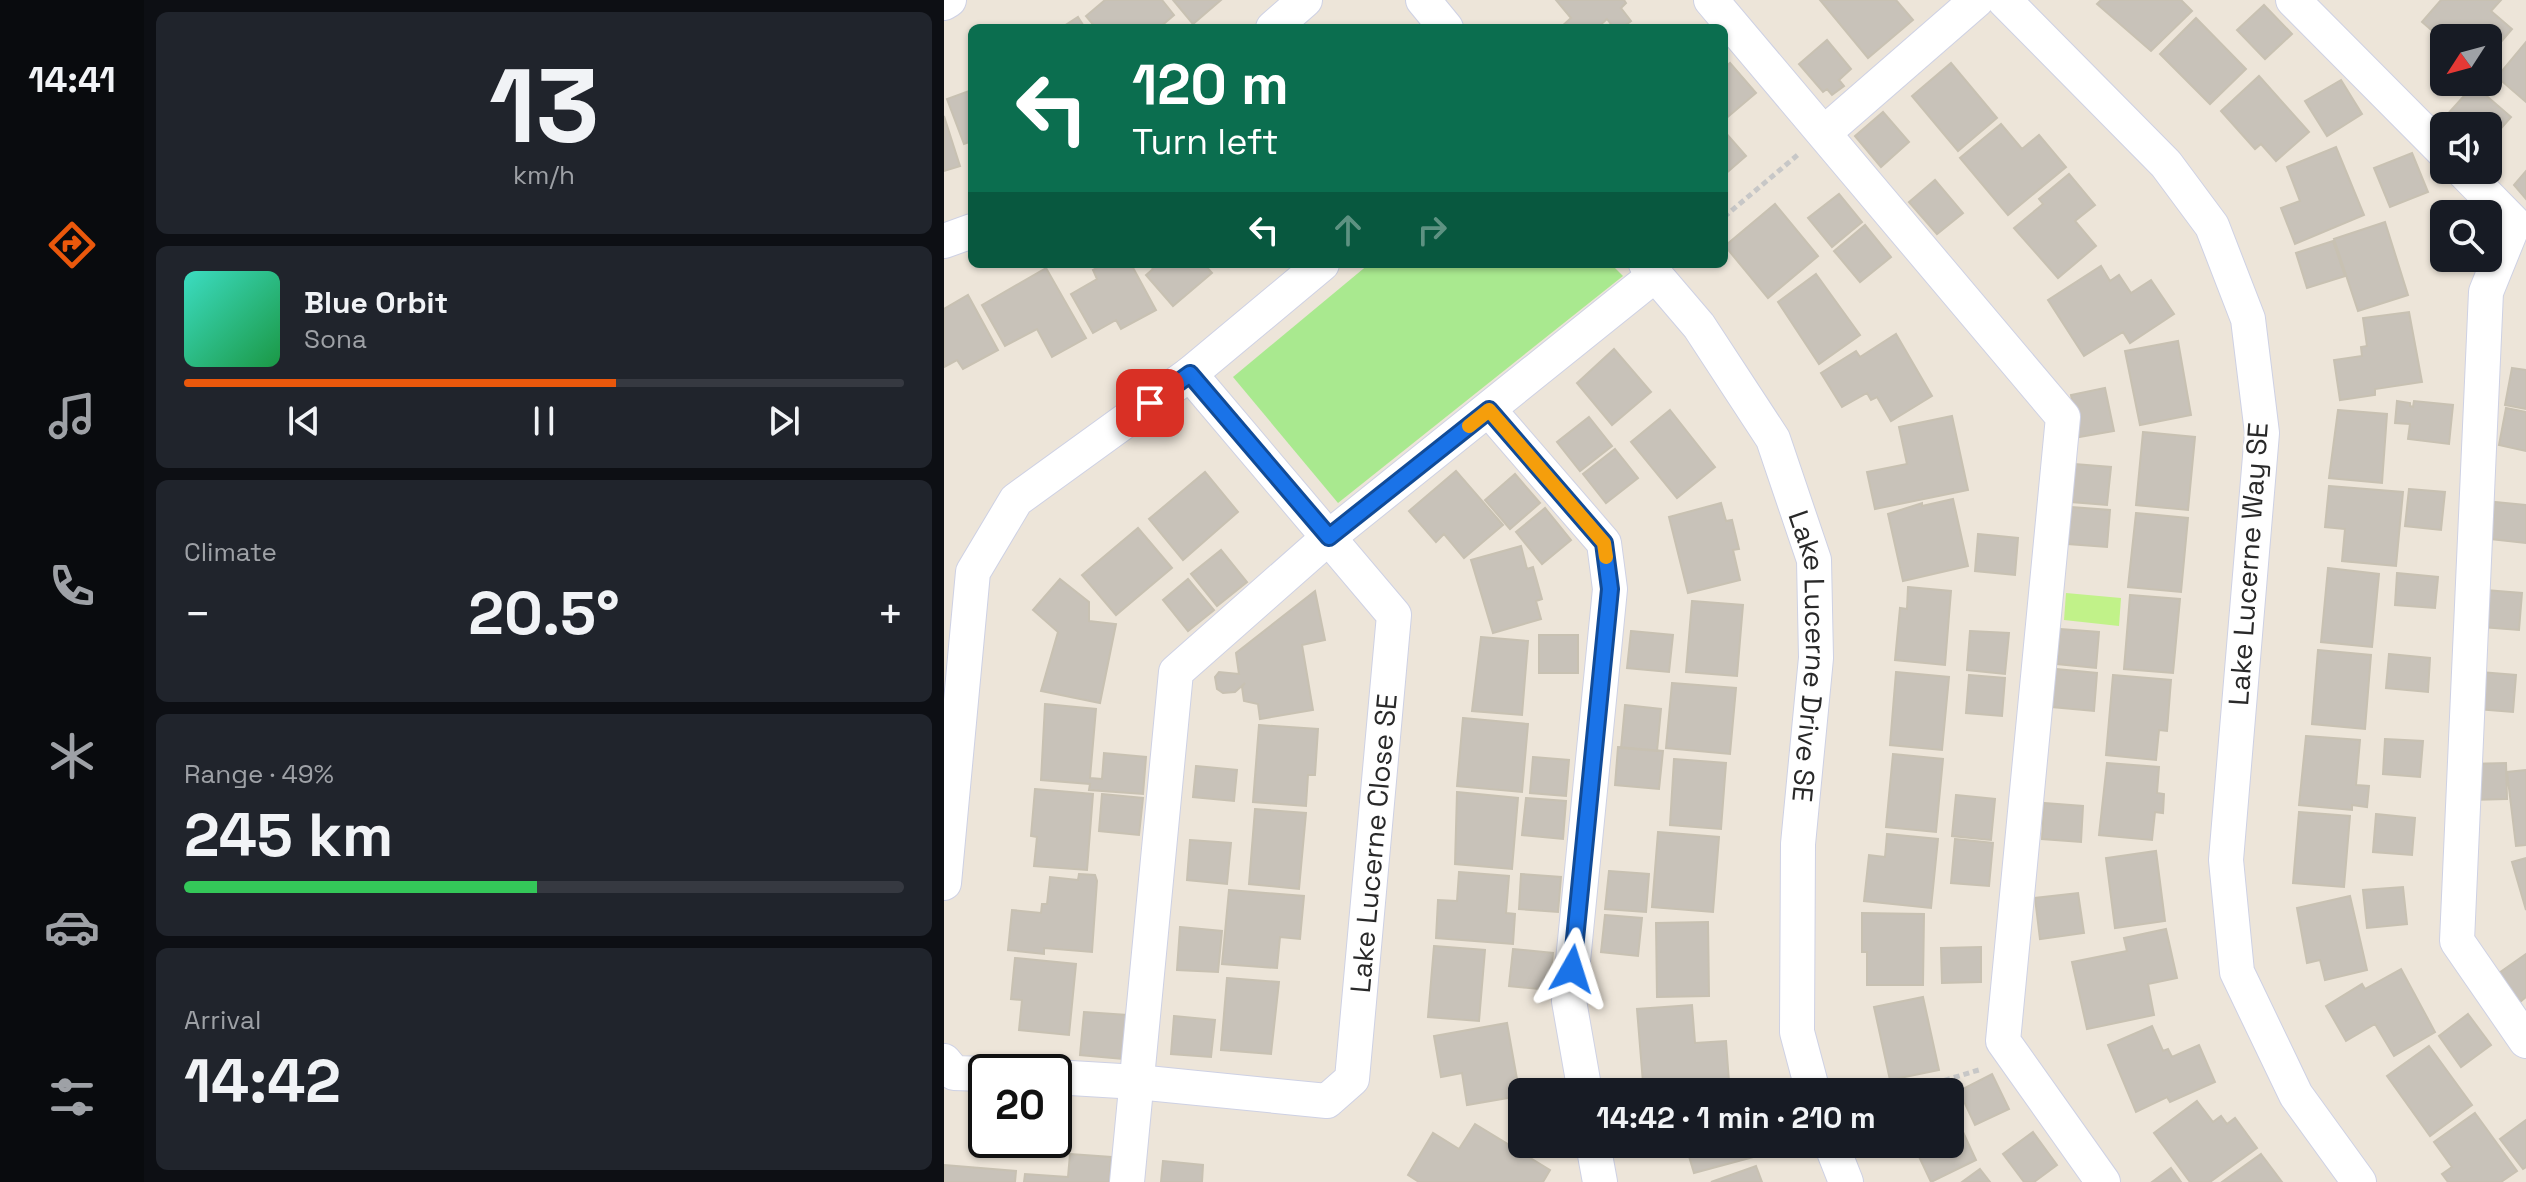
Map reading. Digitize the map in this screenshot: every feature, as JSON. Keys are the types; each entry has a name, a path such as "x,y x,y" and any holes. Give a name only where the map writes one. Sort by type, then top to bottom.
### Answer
{"street":[{"path":"1278,24 1305,0"},
{"path":"1423,0 1443,24"},
{"path":"1711,0 2063,417 2003,1041 2103,1182"},
{"path":"1824,133 1977,0"},
{"name":"Lake Lucerne Way SE","path":"2004,0 2166,164 2212,226 2248,319 2262,433 2226,860 2237,972 2296,1095 2359,1182"},
{"path":"2293,0 2430,138"},
{"path":"2476,184 2520,228 2486,292 2457,941 2526,1041"},
{"path":"944,241 968,232"},
{"path":"944,883 973,572 1016,500 1190,374 1317,268"},
{"path":"1127,1182 1176,672 1329,537 1489,410 1651,269"},
{"name":"Lake Lucerne Drive SE","path":"1651,269 1699,326 1773,439 1814,560 1816,658 1798,844 1797,1032 1809,1078"},
{"name":"Lake Lucerne Close SE","path":"1072,1078 1327,1101 1352,1079 1394,615 1190,374"},
{"path":"1489,410 1604,543 1610,589 1569,1001 1583,1078"},
{"path":"944,1061 954,1073 968,1073"},
{"path":"1596,1158 1600,1182"},
{"path":"1837,1158 1846,1182"}],"path":[{"path":"1728,214 1824,133"},
{"path":"1953,1078 2016,1059"}],"green space":[{"path":"1364,268 1615,268 1623,276 1338,503 1233,377"},
{"path":"2066,593 2121,598 2119,626 2064,620"}],"building":[{"path":"1105,0 1162,0 1174,15 1164,24 1093,24 1086,16"},
{"path":"1173,0 1221,0 1193,24"},
{"path":"1556,0 1624,0 1626,3 1621,8 1631,21 1611,24 1607,19 1601,24 1564,24 1571,18"},
{"path":"1820,0 1896,0 1913,20 1868,58"},
{"path":"2101,0 2181,0 2192,11 2151,51 2097,4"},
{"path":"2441,0 2501,0 2491,11 2512,29 2502,41 2502,24 2430,24 2430,29 2422,22"},
{"path":"2264,5 2292,34 2265,59 2237,30"},
{"path":"1078,17 1082,24 1067,24"},
{"path":"2196,18 2246,69 2210,104 2160,54"},
{"path":"1827,40 1851,69 1839,80 1844,86 1832,95 1827,89 1823,92 1799,64"},
{"path":"2526,42 2526,102 2502,81 2502,71"},
{"path":"1730,63 1756,93 1728,117"},
{"path":"1951,63 1997,118 1958,151 1912,96"},
{"path":"2259,76 2309,132 2276,161 2261,144 2255,149 2221,111"},
{"path":"2341,80 2362,114 2327,136 2305,101"},
{"path":"968,91 968,142 964,144 947,99"},
{"path":"2464,96 2487,96 2511,117 2502,127 2502,112 2450,112"},
{"path":"1883,112 1909,142 1881,167 1855,136"},
{"path":"944,116 960,166 944,171"},
{"path":"2001,124 2022,149 2039,135 2066,167 2008,215 1960,158"},
{"path":"1728,136 1746,156 1728,172"},
{"path":"2336,147 2364,215 2295,244 2281,208 2300,201 2287,167"},
{"path":"2412,153 2428,192 2390,207 2374,168"},
{"path":"2526,171 2526,199 2514,185"},
{"path":"2069,174 2095,205 2075,221 2096,246 2058,278 2014,228 2043,204 2039,199"},
{"path":"1935,180 1963,213 1937,234 1909,202"},
{"path":"1839,194 1862,222 1832,247 1808,218"},
{"path":"1775,204 1818,256 1768,298 1728,250 1728,243"},
{"path":"2385,222 2408,295 2358,311 2334,239"},
{"path":"1865,225 1891,257 1860,282 1834,251"},
{"path":"2333,241 2345,276 2307,288 2296,253"},
{"path":"2101,266 2110,281 2119,275 2131,293 2151,280 2174,314 2130,343 2123,332 2084,356 2048,300"},
{"path":"1046,268 1086,338 1052,357 1037,329 1005,346 982,305"},
{"path":"1133,268 1156,310 1121,329 1116,320 1093,333 1071,294 1097,279 1093,270"},
{"path":"1208,268 1212,273 1173,306 1146,275 1153,269"},
{"path":"1816,274 1860,335 1819,364 1778,302"},
{"path":"968,295 998,350 963,369 957,360 944,367 944,309"},
{"path":"2409,312 2422,382 2375,389 2375,395 2340,400 2334,360 2362,356 2361,347 2367,346 2363,318"},
{"path":"1896,334 1932,396 1891,421 1877,397 1871,400 1867,393 1842,407 1821,373 1856,351 1860,357"},
{"path":"2178,341 2191,415 2140,425 2125,351"},
{"path":"1614,349 1651,392 1612,425 1577,383"},
{"path":"2512,368 2526,370 2526,409 2505,405"},
{"path":"2105,388 2114,431 2079,437 2071,395"},
{"path":"2397,401 2410,403 2413,407 2414,401 2453,405 2449,444 2408,439 2410,424 2395,423"},
{"path":"2506,408 2526,412 2526,451 2499,445"},
{"path":"1670,410 1715,467 1677,498 1631,442"},
{"path":"2338,410 2387,414 2382,483 2329,478"},
{"path":"1952,416 1968,490 1875,509 1867,472 1907,464 1899,427"},
{"path":"1589,417 1612,446 1580,471 1557,442"},
{"path":"2143,432 2195,437 2188,510 2136,505"},
{"path":"1615,449 1638,478 1606,503 1583,474"},
{"path":"2074,464 2111,467 2107,505 2071,502"},
{"path":"1456,471 1503,525 1464,558 1444,534 1436,542 1409,511"},
{"path":"1205,472 1238,512 1183,560 1149,519"},
{"path":"1515,474 1540,503 1510,529 1485,500"},
{"path":"2329,486 2403,492 2396,566 2342,561 2345,529 2325,527"},
{"path":"2409,489 2445,492 2441,530 2405,526"},
{"path":"1953,499 1968,566 1903,581 1888,514 1922,503 1922,506"},
{"path":"2495,502 2526,505 2526,543 2491,539"},
{"path":"1721,503 1726,521 1732,520 1739,549 1733,550 1740,580 1688,593 1669,517"},
{"path":"2071,507 2110,510 2107,547 2068,544"},
{"path":"1545,508 1571,540 1542,564 1516,532"},
{"path":"2136,513 2188,518 2181,592 2128,587"},
{"path":"1138,528 1172,568 1116,615 1082,575"},
{"path":"1978,534 2018,538 2015,575 1975,571"},
{"path":"1521,546 1527,569 1533,567 1542,599 1536,601 1541,619 1493,633 1471,560"},
{"path":"1221,550 1247,582 1217,606 1191,574"},
{"path":"2328,568 2379,574 2372,647 2321,642"},
{"path":"2397,573 2438,577 2435,608 2395,605"},
{"path":"1060,579 1089,602 1089,621 1116,624 1100,703 1041,691 1058,632 1033,610"},
{"path":"1188,579 1214,610 1188,631 1163,600"},
{"path":"1908,587 1951,591 1945,665 1895,660 1900,608 1907,609"},
{"path":"2485,590 2522,593 2519,630 2482,627"},
{"path":"1315,591 1325,640 1302,645 1313,710 1260,719 1258,704 1244,701 1242,687 1245,683 1235,692 1223,693 1217,689 1215,677 1219,672 1239,674 1236,653"},
{"path":"2130,595 2180,599 2173,673 2124,669"},
{"path":"1692,601 1743,605 1737,676 1686,672"},
{"path":"2060,629 2099,632 2096,668 2057,664"},
{"path":"1631,631 1673,635 1669,672 1627,668"},
{"path":"1970,631 2009,633 2005,674 1967,670"},
{"path":"1539,635 1578,635 1578,673 1539,673"},
{"path":"1481,637 1528,641 1522,715 1472,711"},
{"path":"2318,650 2371,655 2365,729 2312,724"},
{"path":"2389,654 2430,658 2428,692 2386,688"},
{"path":"2056,669 2097,673 2094,711 2052,707"},
{"path":"1896,672 1949,677 1942,750 1890,745"},
{"path":"2480,672 2516,675 2513,712 2477,709"},
{"path":"1969,675 2005,678 2002,716 1966,713"},
{"path":"2113,675 2171,680 2167,731 2159,730 2156,760 2106,755"},
{"path":"1672,683 1736,688 1730,754 1666,748"},
{"path":"1045,704 1096,709 1090,778 1102,779 1104,753 1146,757 1143,794 1089,790 1090,784 1041,780"},
{"path":"1625,705 1661,709 1657,751 1621,748"},
{"path":"1463,718 1528,724 1522,792 1457,786"},
{"path":"1259,725 1318,729 1315,775 1308,775 1306,806 1253,802"},
{"path":"2306,736 2360,740 2356,785 2369,786 2367,807 2352,805 2352,810 2299,805"},
{"path":"2385,739 2423,741 2420,777 2383,774"},
{"path":"1618,747 1663,751 1659,789 1615,785"},
{"path":"1893,754 1943,759 1936,832 1886,827"},
{"path":"1533,757 1569,760 1566,796 1530,793"},
{"path":"1674,759 1726,763 1721,829 1670,825"},
{"path":"2107,763 2159,767 2157,793 2164,794 2163,813 2155,812 2152,840 2099,835"},
{"path":"2506,763 2507,799 2469,800 2468,764"},
{"path":"1196,766 1237,770 1234,801 1193,797"},
{"path":"2526,770 2526,845 2516,846 2507,772"},
{"path":"1035,789 1093,794 1087,870 1034,866 1037,837 1031,836"},
{"path":"1457,792 1518,798 1512,869 1455,864"},
{"path":"1102,794 1143,798 1139,835 1099,831"},
{"path":"1956,795 1995,799 1991,840 1952,836"},
{"path":"1526,798 1566,801 1563,839 1522,835"},
{"path":"2044,803 2083,806 2081,842 2042,839"},
{"path":"1255,809 1306,813 1299,889 1249,884"},
{"path":"2299,812 2350,816 2344,887 2293,883"},
{"path":"2376,814 2415,818 2412,855 2373,852"},
{"path":"1658,832 1719,837 1713,912 1652,907"},
{"path":"1887,834 1938,839 1931,908 1864,901 1869,855 1885,857"},
{"path":"1955,839 1993,843 1989,886 1951,883"},
{"path":"1190,840 1231,843 1227,884 1187,880"},
{"path":"2156,851 2165,921 2115,928 2106,858"},
{"path":"2526,858 2526,910 2512,862"},
{"path":"1609,871 1649,874 1646,912 1605,909"},
{"path":"1459,872 1509,876 1506,913 1515,914 1513,944 1436,938 1438,900 1457,901"},
{"path":"1079,874 1095,875 1097,881 1092,952 1044,948 1044,954 1008,950 1012,910 1041,913 1042,904 1047,904 1050,877 1078,880"},
{"path":"1521,874 1561,877 1558,912 1519,909"},
{"path":"2403,887 2407,924 2367,928 2363,890"},
{"path":"1229,890 1304,896 1300,939 1280,937 1277,968 1222,964"},
{"path":"2078,893 2084,933 2040,939 2035,898"},
{"path":"2350,896 2367,970 2325,980 2320,960 2307,963 2297,908"},
{"path":"1862,913 1924,914 1923,985 1867,985 1867,952 1862,952"},
{"path":"1605,915 1642,918 1638,956 1601,952"},
{"path":"1708,922 1709,996 1657,997 1656,923"},
{"path":"1180,927 1222,931 1218,972 1177,970"},
{"path":"2166,929 2177,978 2148,984 2154,1015 2087,1029 2072,962 2127,951 2124,938"},
{"path":"1434,946 1485,950 1479,1021 1428,1017"},
{"path":"1981,947 1981,982 1942,983 1941,948"},
{"path":"1513,949 1553,953 1549,990 1509,986"},
{"path":"2526,954 2526,997 2520,1002 2499,973"},
{"path":"1015,958 1076,964 1069,1035 1019,1030 1022,1000 1011,999"},
{"path":"2401,969 2435,1032 2394,1056 2375,1024 2346,1041 2326,1006 2362,984 2365,989"},
{"path":"1227,978 1279,982 1271,1054 1221,1050"},
{"path":"1923,997 1939,1070 1890,1078 1874,1007"},
{"path":"1692,1005 1695,1043 1726,1041 1729,1078 1643,1078 1637,1009"},
{"path":"1084,1012 1127,1015 1123,1059 1080,1055"},
{"path":"2468,1014 2491,1045 2461,1067 2439,1036"},
{"path":"1174,1016 1215,1020 1211,1057 1171,1054"},
{"path":"1507,1023 1517,1078 1508,1078 1508,1098 1467,1105 1462,1073 1441,1077 1434,1036"},
{"path":"2152,1026 2163,1051 2168,1049 2172,1057 2199,1045 2215,1082 2170,1102 2167,1097 2136,1112 2108,1045"},
{"path":"2429,1046 2472,1105 2430,1136 2387,1076"},
{"path":"1992,1074 2009,1109 1975,1125 1964,1102 1964,1088"},
{"path":"2197,1101 2213,1122 2221,1116 2227,1124 2235,1118 2257,1148 2210,1182 2190,1182 2154,1133"},
{"path":"2475,1113 2517,1171 2501,1182 2448,1182 2442,1174 2452,1167 2434,1142"},
{"path":"2526,1120 2526,1167 2523,1169 2500,1139"},
{"path":"1475,1124 1508,1144 1508,1158 1530,1158 1550,1170 1543,1182 1419,1182 1408,1175 1433,1133 1459,1149"},
{"path":"2033,1132 2057,1165 2034,1182 2024,1182 2003,1154"},
{"path":"1964,1134 1976,1160 1931,1182 1920,1158 1964,1158"},
{"path":"1072,1154 1111,1157 1109,1182 1024,1182 1025,1174 1068,1177"},
{"path":"2261,1154 2282,1182 2222,1182"},
{"path":"1690,1158 1750,1158 1694,1173"},
{"path":"1163,1161 1203,1165 1202,1182 1161,1182"},
{"path":"944,1165 1016,1171 1015,1182 944,1182"},
{"path":"1756,1166 1762,1182 1711,1182"},
{"path":"2171,1168 2181,1182 2152,1182"},
{"path":"1980,1169 1990,1182 1962,1182"}],"slow traffic":[{"path":"1469,426 1489,410 1604,543 1606,557"}],"route":[{"path":"1150,403 1190,374 1329,537 1489,410 1604,543 1610,589 1572,969"}]}
